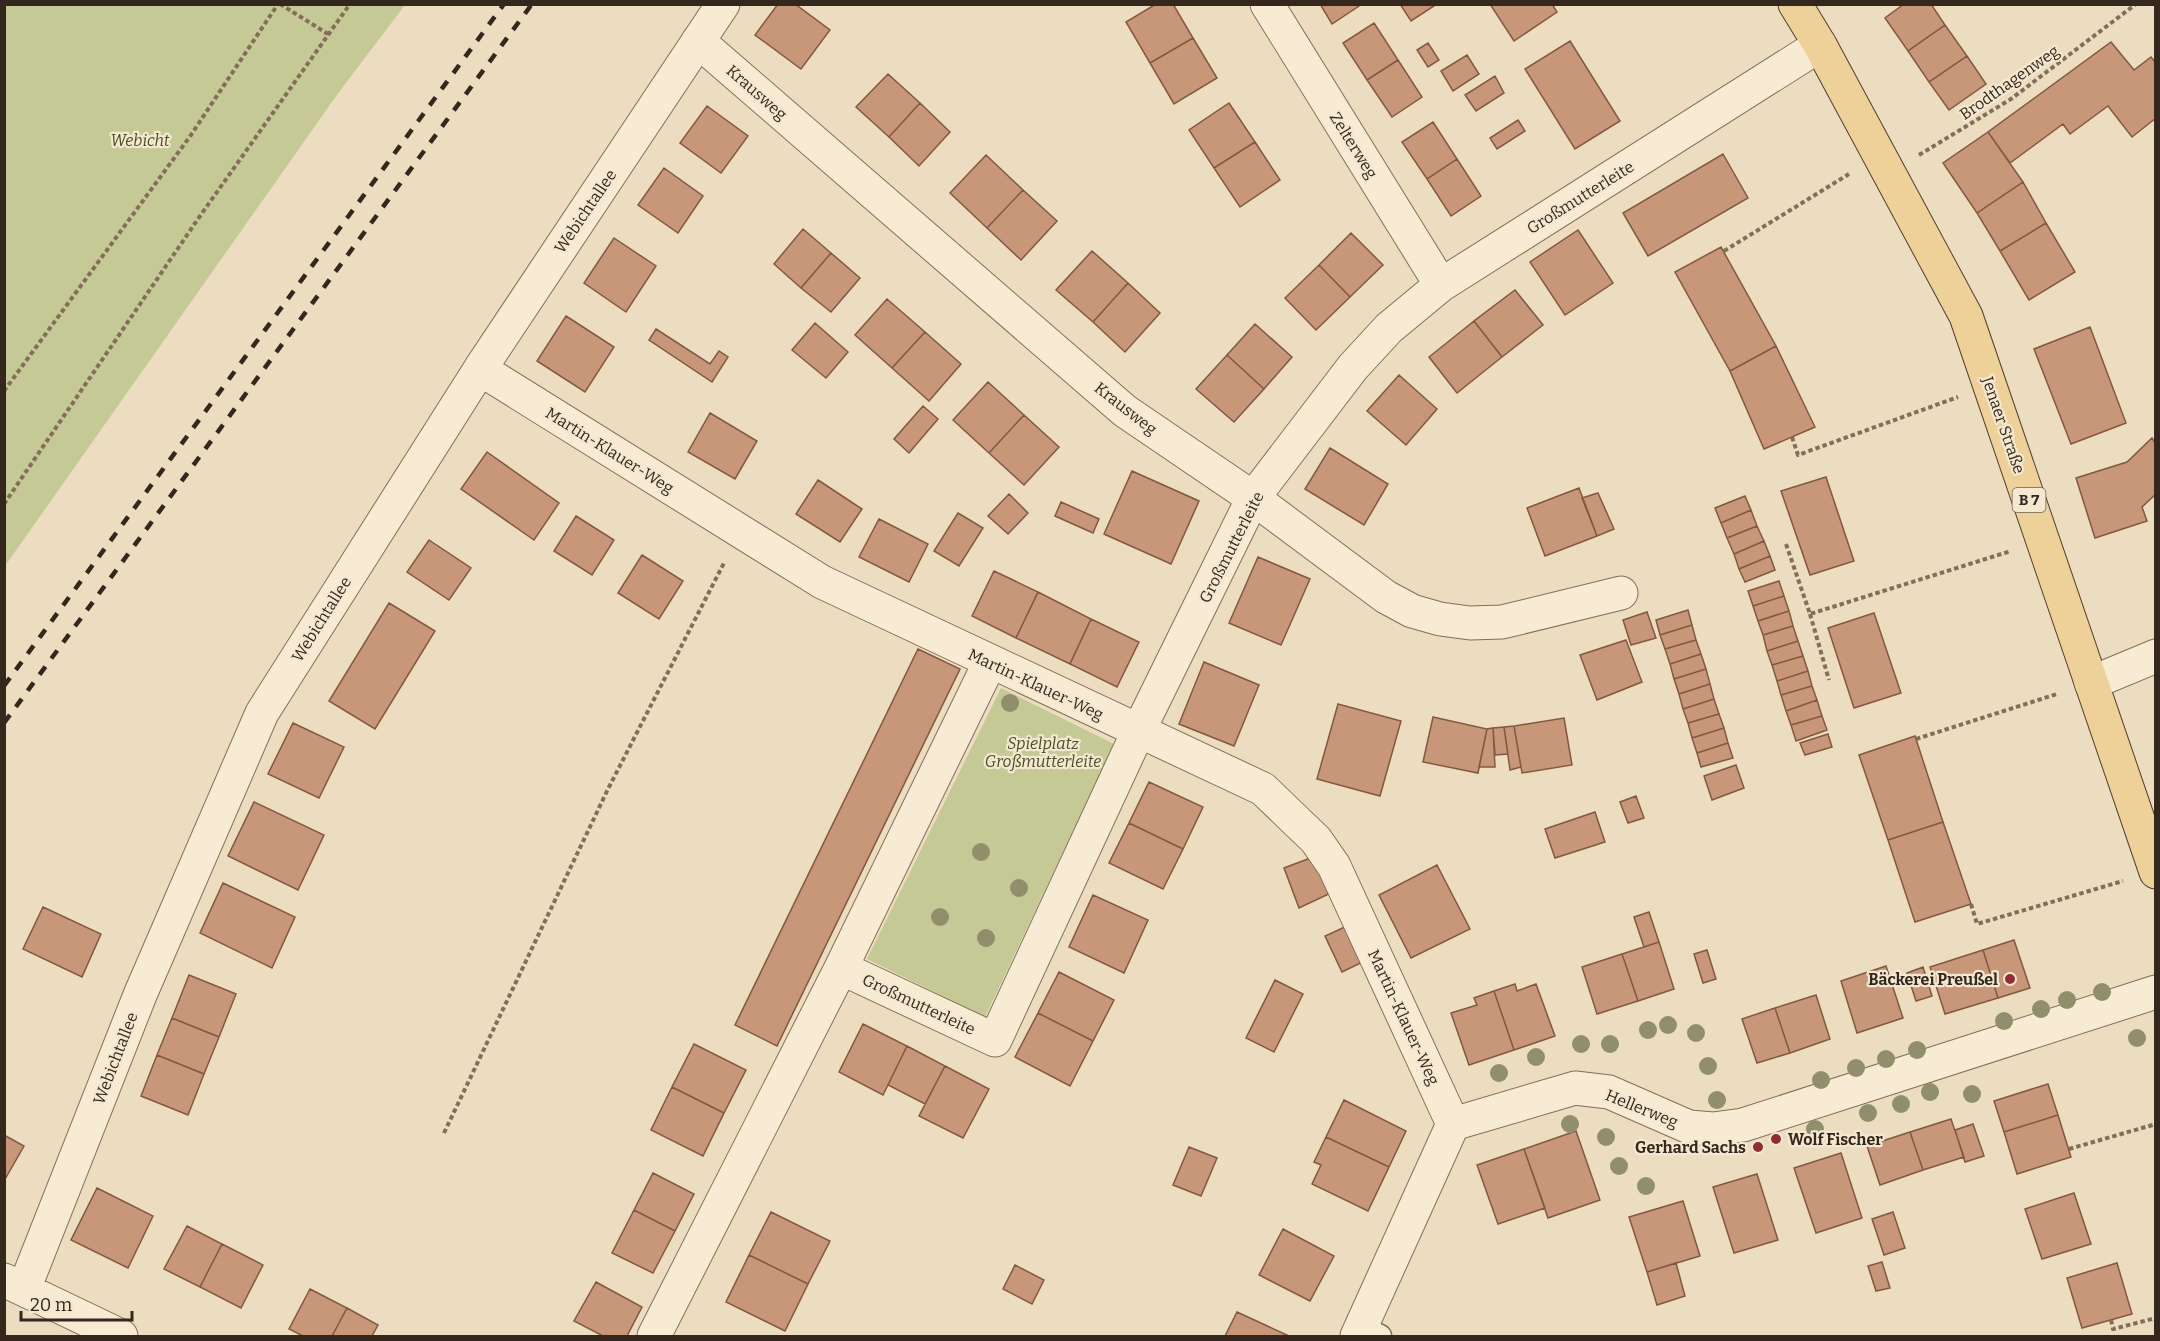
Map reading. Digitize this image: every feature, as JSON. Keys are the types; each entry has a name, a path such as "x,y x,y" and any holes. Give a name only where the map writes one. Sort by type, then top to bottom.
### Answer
{"main road":[{"name":"Jenaer Straße","path":"1795,4 1820,45 1966,316 2155,872"}],"street":[{"name":"Webichtallee","path":"14,1284 262,712 480,369 723,4"},
{"name":"Zelterweg","path":"1267,4 1441,285"},
{"name":"Krausweg","path":"698,41 1125,411 1253,498 1386,597 1412,611 1440,619 1470,623 1502,621 1621,593"},
{"name":"Großmutterleite","path":"841,968 994,1040 1138,732 1253,498 1353,367 1389,328 1441,285 1820,45"},
{"name":"Martin-Klauer-Weg","path":"480,369 822,582 1263,789 1316,840 1334,866 1453,1124"},
{"path":"2091,684 2156,656"},
{"path":"654,1336 841,968 990,662"},
{"name":"Hellerweg","path":"1453,1124 1480,1114 1575,1088 1610,1092 1689,1127 1713,1129 1743,1125 2156,992"},
{"path":"1366,1333 1453,1124"},
{"path":"14,1284 121,1336"}],"path":[{"path":"4,391 191,135 279,4 328,34"},
{"path":"4,504 200,216 350,4"},
{"name":"Brodthagenweg","path":"1724,251 2012,99 2136,4"},
{"path":"1792,436 1798,455 1990,386"},
{"path":"444,1133 608,789 740,531"},
{"path":"1810,614 2043,540"},
{"path":"1786,544 1829,680"},
{"path":"1916,740 2091,684"},
{"path":"1971,904 1977,924 2155,872"},
{"path":"2069,1149 2156,1124"},
{"path":"2111,1320 2113,1329 2156,1318"}],"green space":[{"name":"Webicht","path":"5,4 405,5 339,92 5,566"},
{"name":"Spielplatz Großmutterleite","path":"1001,688 1114,744 985,1017 867,959"}],"building":[{"path":"778,4 795,4 830,30 801,69 755,35"},
{"path":"1156,4 1173,4 1193,38 1150,63 1126,22"},
{"path":"1320,4 1362,4 1332,24"},
{"path":"1400,4 1437,4 1411,21"},
{"path":"1490,4 1552,4 1557,12 1514,41"},
{"path":"1904,4 1931,4 1945,25 1908,51 1885,18"},
{"path":"1374,23 1398,60 1367,80 1343,43"},
{"path":"1945,25 1967,56 1929,82 1908,51"},
{"path":"1193,38 1217,78 1174,104 1150,63"},
{"path":"1570,41 1620,121 1575,149 1525,69"},
{"path":"2111,42 2134,70 2151,57 2156,63 2156,118 2132,137 2108,106 2070,134 2063,124 2010,163 1988,132"},
{"path":"1428,43 1439,60 1428,67 1417,50"},
{"path":"1467,55 1479,74 1453,91 1441,71"},
{"path":"1967,56 1986,84 1949,110 1929,82"},
{"path":"1398,60 1422,97 1392,117 1367,80"},
{"path":"888,74 920,103 889,137 856,107"},
{"path":"1495,76 1504,93 1476,111 1465,95"},
{"path":"920,103 950,132 919,166 889,137"},
{"path":"1229,103 1255,142 1214,168 1189,130"},
{"path":"707,106 748,136 721,173 680,143"},
{"path":"1518,120 1525,131 1497,149 1490,138"},
{"path":"1433,122 1457,159 1427,179 1402,142"},
{"path":"1988,132 2023,182 1977,213 1943,163"},
{"path":"1255,142 1280,180 1240,207 1214,168"},
{"path":"1723,154 1748,198 1648,256 1623,213"},
{"path":"986,155 1023,190 987,228 950,193"},
{"path":"1457,159 1481,196 1451,216 1427,179"},
{"path":"664,168 703,196 678,233 638,205"},
{"path":"2023,182 2046,223 2000,251 1977,213"},
{"path":"1023,190 1057,221 1021,260 987,228"},
{"path":"2046,223 2075,272 2029,300 2000,251"},
{"path":"803,229 831,253 801,288 774,264"},
{"path":"1578,230 1613,283 1565,315 1530,262"},
{"path":"1351,233 1383,265 1350,297 1319,265"},
{"path":"614,238 656,266 626,312 584,283"},
{"path":"1721,247 1776,346 1730,371 1675,272"},
{"path":"1092,251 1128,283 1093,322 1056,290"},
{"path":"831,253 860,278 831,312 801,288"},
{"path":"1319,265 1350,297 1316,330 1285,298"},
{"path":"1128,283 1160,313 1125,352 1093,322"},
{"path":"1515,290 1543,325 1502,357 1474,321"},
{"path":"887,299 925,332 892,368 855,335"},
{"path":"566,316 614,347 585,392 537,361"},
{"path":"1474,321 1502,357 1457,393 1429,357"},
{"path":"815,323 848,352 826,378 792,350"},
{"path":"1255,324 1292,357 1264,389 1227,355"},
{"path":"2090,327 2126,423 2071,444 2034,349"},
{"path":"656,329 710,364 719,351 728,357 712,382 649,340"},
{"path":"925,332 961,364 929,401 892,368"},
{"path":"1776,346 1815,427 1764,449 1730,371"},
{"path":"1227,355 1264,389 1234,422 1196,389"},
{"path":"1399,375 1437,409 1406,445 1367,411"},
{"path":"988,382 1024,415 989,453 953,420"},
{"path":"923,406 938,419 909,453 894,439"},
{"path":"710,413 757,441 735,479 688,452"},
{"path":"1024,415 1059,447 1024,485 989,453"},
{"path":"2152,438 2156,444 2156,494 2142,507 2147,521 2095,538 2076,478 2127,462"},
{"path":"1330,448 1388,484 1364,525 1305,489"},
{"path":"487,452 559,503 534,540 461,489"},
{"path":"1132,471 1199,501 1171,564 1104,534"},
{"path":"1826,477 1854,561 1810,575 1781,491"},
{"path":"818,480 862,509 840,542 796,514"},
{"path":"1579,488 1597,536 1545,556 1527,508"},
{"path":"1598,493 1614,529 1597,536 1582,498"},
{"path":"1009,494 1028,513 1008,534 988,516"},
{"path":"1745,496 1751,510 1721,523 1715,508"},
{"path":"1061,502 1099,519 1093,533 1055,516"},
{"path":"1751,510 1757,526 1727,538 1721,523"},
{"path":"958,513 983,528 959,566 934,551"},
{"path":"576,516 614,540 592,575 554,551"},
{"path":"879,519 928,544 909,582 859,557"},
{"path":"1757,526 1764,541 1734,554 1727,538"},
{"path":"429,540 471,568 449,600 407,572"},
{"path":"1764,541 1770,556 1739,569 1734,554"},
{"path":"642,555 683,581 659,619 618,593"},
{"path":"1770,556 1775,570 1745,582 1739,569"},
{"path":"1258,557 1310,579 1281,645 1229,623"},
{"path":"994,571 1038,592 1016,638 972,616"},
{"path":"1779,581 1784,596 1753,606 1748,591"},
{"path":"1038,592 1091,619 1070,664 1016,638"},
{"path":"1784,596 1789,611 1758,621 1753,606"},
{"path":"389,603 435,631 375,729 329,701"},
{"path":"1688,610 1692,625 1660,635 1656,620"},
{"path":"1789,611 1793,626 1763,635 1758,621"},
{"path":"1647,612 1656,638 1631,645 1623,620"},
{"path":"1874,613 1901,693 1854,708 1828,628"},
{"path":"1091,619 1139,642 1117,687 1070,664"},
{"path":"1692,625 1696,640 1665,649 1660,635"},
{"path":"1793,626 1798,641 1767,651 1763,635"},
{"path":"1626,640 1642,682 1597,700 1580,655"},
{"path":"1696,640 1701,654 1670,664 1665,649"},
{"path":"1798,641 1803,656 1772,665 1767,651"},
{"path":"918,649 960,669 777,1046 735,1025"},
{"path":"1701,654 1706,669 1674,679 1670,664"},
{"path":"1803,656 1808,671 1777,681 1772,665"},
{"path":"1204,662 1259,685 1234,746 1179,724"},
{"path":"1706,669 1710,684 1679,694 1674,679"},
{"path":"1808,671 1812,686 1781,695 1777,681"},
{"path":"1710,684 1714,699 1683,709 1679,694"},
{"path":"1812,686 1817,700 1786,711 1781,695"},
{"path":"1714,699 1719,714 1688,723 1683,709"},
{"path":"1817,700 1822,716 1791,725 1786,711"},
{"path":"1338,704 1401,721 1380,796 1317,779"},
{"path":"1719,714 1724,728 1692,738 1688,723"},
{"path":"1822,716 1827,730 1796,741 1791,725"},
{"path":"1433,717 1487,729 1478,773 1423,762"},
{"path":"1564,718 1572,765 1522,773 1514,726"},
{"path":"293,723 344,747 319,798 268,774"},
{"path":"1514,726 1521,767 1510,770 1504,727"},
{"path":"1504,727 1508,754 1495,755 1493,728"},
{"path":"1493,728 1495,767 1479,767 1487,729"},
{"path":"1724,728 1728,743 1697,753 1692,738"},
{"path":"1828,734 1832,747 1805,755 1800,743"},
{"path":"1915,736 1943,822 1888,840 1859,755"},
{"path":"1728,743 1733,758 1701,767 1697,753"},
{"path":"1736,765 1744,788 1712,800 1704,776"},
{"path":"1149,782 1203,807 1183,849 1129,823"},
{"path":"1636,796 1644,818 1628,823 1620,802"},
{"path":"254,802 324,835 298,890 228,856"},
{"path":"1595,812 1605,842 1555,858 1545,829"},
{"path":"1943,822 1971,904 1915,922 1888,840"},
{"path":"1129,823 1183,849 1163,889 1109,863"},
{"path":"1313,857 1331,893 1299,908 1284,868"},
{"path":"1437,865 1470,929 1411,958 1379,895"},
{"path":"223,883 295,917 272,968 200,933"},
{"path":"1093,895 1148,920 1124,973 1069,947"},
{"path":"43,907 101,934 82,977 23,949"},
{"path":"1649,912 1659,942 1644,947 1634,917"},
{"path":"1349,925 1367,960 1342,972 1325,936"},
{"path":"2014,940 2030,988 1998,998 1983,950"},
{"path":"1659,942 1674,989 1638,1001 1622,954"},
{"path":"1707,950 1716,979 1703,983 1694,954"},
{"path":"1983,950 1998,998 1945,1014 1930,967"},
{"path":"1622,954 1638,1001 1597,1014 1582,967"},
{"path":"1886,966 1903,1018 1857,1033 1841,981"},
{"path":"1923,967 1932,996 1916,1001 1907,973"},
{"path":"1059,972 1114,1000 1093,1041 1038,1013"},
{"path":"189,975 236,994 219,1037 172,1018"},
{"path":"1275,980 1303,994 1274,1052 1246,1038"},
{"path":"1515,984 1517,991 1536,984 1555,1036 1514,1050 1494,991"},
{"path":"1494,991 1514,1050 1469,1065 1451,1013 1477,1005 1474,998"},
{"path":"1816,995 1830,1039 1790,1053 1775,1008"},
{"path":"1775,1008 1790,1053 1757,1063 1742,1019"},
{"path":"1038,1013 1093,1041 1070,1086 1015,1057"},
{"path":"172,1018 219,1037 204,1074 157,1055"},
{"path":"863,1024 907,1046 883,1095 839,1072"},
{"path":"694,1044 746,1070 724,1113 672,1087"},
{"path":"907,1046 945,1066 925,1104 888,1085"},
{"path":"157,1055 204,1074 188,1115 141,1096"},
{"path":"945,1066 989,1089 963,1138 919,1116"},
{"path":"2048,1084 2058,1115 2004,1132 1994,1101"},
{"path":"672,1087 724,1113 703,1156 651,1130"},
{"path":"1344,1100 1406,1131 1389,1167 1326,1137"},
{"path":"2058,1115 2071,1157 2017,1174 2004,1132"},
{"path":"1951,1119 1964,1157 1923,1170 1910,1132"},
{"path":"1973,1124 1984,1156 1965,1162 1955,1130"},
{"path":"1576,1131 1600,1200 1548,1218 1524,1149"},
{"path":"1910,1132 1923,1170 1880,1185 1867,1146"},
{"path":"4,1135 24,1146 4,1181"},
{"path":"1326,1137 1389,1167 1368,1211 1312,1184 1321,1165 1314,1162"},
{"path":"1189,1147 1217,1158 1201,1196 1173,1185"},
{"path":"1524,1149 1545,1208 1498,1224 1477,1165"},
{"path":"1841,1153 1862,1218 1816,1233 1794,1168"},
{"path":"653,1173 694,1194 675,1231 634,1210"},
{"path":"1757,1174 1778,1240 1734,1253 1713,1187"},
{"path":"97,1188 153,1216 128,1268 71,1240"},
{"path":"2074,1193 2091,1244 2042,1259 2025,1209"},
{"path":"1683,1201 1700,1256 1647,1272 1629,1217"},
{"path":"634,1210 675,1231 653,1273 612,1253"},
{"path":"771,1212 830,1241 808,1284 749,1255"},
{"path":"1893,1212 1905,1248 1884,1255 1872,1219"},
{"path":"187,1226 222,1244 200,1287 164,1269"},
{"path":"1283,1229 1334,1256 1310,1301 1259,1275"},
{"path":"222,1244 263,1265 241,1308 200,1287"},
{"path":"749,1255 808,1284 785,1331 726,1302"},
{"path":"1882,1262 1890,1288 1876,1291 1868,1266"},
{"path":"1676,1263 1685,1296 1657,1305 1647,1272"},
{"path":"2117,1263 2132,1314 2082,1328 2067,1278"},
{"path":"1015,1265 1044,1280 1032,1304 1003,1289"},
{"path":"596,1282 642,1307 627,1336 603,1336 574,1321"},
{"path":"310,1289 347,1308 332,1336 303,1336 289,1329"},
{"path":"347,1308 378,1325 372,1336 332,1336"},
{"path":"1237,1312 1289,1336 1225,1336"}],"railway":[{"path":"4,686 504,4"},
{"path":"4,723 532,4"}],"place":[{"name":"Bäckerei Preußel","path":"2010,979"},
{"name":"Wolf Fischer","path":"1776,1139"},
{"name":"Gerhard Sachs","path":"1758,1147"}]}
